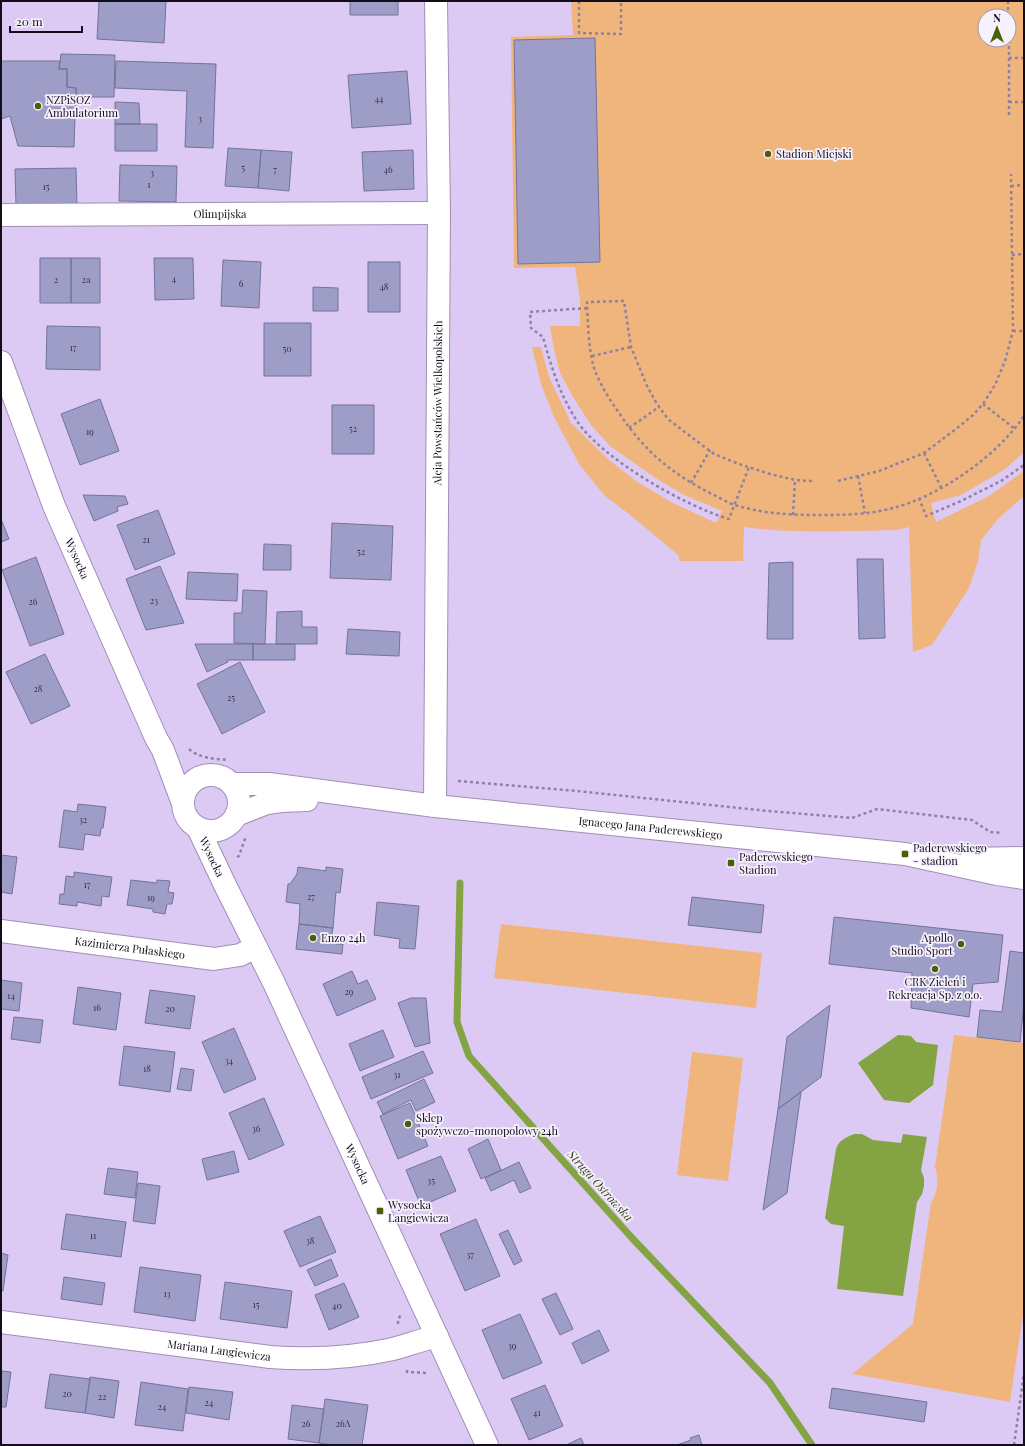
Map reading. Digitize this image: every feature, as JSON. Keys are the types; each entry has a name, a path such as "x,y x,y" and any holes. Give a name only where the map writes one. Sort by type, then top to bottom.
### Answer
{"street":[{"name":"Aleja Powstańców Wielkopolskich","path":"435,806 439,213 436,1"},
{"name":"Olimpijska","path":"1,215 439,213"},
{"name":"Wysocka","path":"1,362 54,506 158,744 174,748 182,801"},
{"path":"174,748 182,761 202,776"},
{"path":"212,774 228,780 232,784 239,798 239,804 231,821 220,829 209,831 198,828 190,822 186,817 182,801 183,795 192,782 202,776 212,774"},
{"name":"Ignacego Jana Paderewskiego","path":"232,784 269,784 435,806 905,854 934,859"},
{"name":"Ignacego Jana Paderewskiego","path":"231,821 267,803 281,800 368,798"},
{"name":"Wysocka","path":"225,885 231,821"},
{"name":"Wysocka","path":"198,828 256,947 487,1445"},
{"path":"934,859 1024,858"},
{"path":"934,859 997,874 1024,878"},
{"name":"Kazimierza Pułaskiego","path":"1,930 214,959 240,955 256,947"},
{"name":"Mariana Langiewicza","path":"1,1322 293,1359 324,1358 362,1354 392,1349 437,1336"}],"path":[{"path":"578,1 579,34 621,34 621,1"},
{"path":"1009,48 1009,115"},
{"path":"1009,58 1024,58"},
{"path":"1009,102 1024,102"},
{"path":"838,481 879,470 924,453 956,430 983,404 995,385 1005,361 1013,331 1011,174"},
{"path":"1011,186 1024,185"},
{"path":"1012,255 1024,254"},
{"path":"812,481 795,480 770,474 727,459 710,450 668,419 647,386 631,347 624,301 587,302 589,337 595,370 608,397 629,428 653,455 682,478 734,505 774,513 793,515 864,513 894,508 932,493 967,472 992,452 1015,430 1024,416"},
{"path":"587,308 530,312 531,328 543,336 552,370 563,395 578,422 600,447 634,472 676,497 712,514 729,519 749,467"},
{"path":"1013,331 1024,331"},
{"path":"592,356 631,347"},
{"path":"983,404 1015,430"},
{"path":"629,428 660,407"},
{"path":"690,483 710,450"},
{"path":"924,453 941,487"},
{"path":"919,498 926,516 961,501 1001,481 1024,465"},
{"path":"858,476 864,513"},
{"path":"793,515 795,480"},
{"path":"174,748 211,758 234,761"},
{"path":"450,781 577,791 768,811 852,818 877,809 972,820 990,832"},
{"path":"1014,1445 1024,1373"}],"shaded area":[{"name":"Stadion Miejski","path":"571,1 1024,1 1024,452 1004,470 961,495 931,503 936,522 989,496 1024,471 1024,496 998,519 981,540 978,561 969,588 932,645 913,652 909,527 896,530 820,532 782,531 744,527 743,561 680,561 678,555 604,495 579,464 554,417 541,384 532,347 541,347 549,377 571,423 609,460 636,481 671,502 716,523 722,511 684,495 657,479 610,446 591,425 560,373 550,326 580,326 580,299 575,267 514,268 511,37 573,35"},
{"path":"501,924 762,953 756,1008 494,978"},
{"path":"898,1035 911,1036 916,1042 938,1045 933,1085 909,1103 884,1100 858,1063"},
{"path":"954,1035 1024,1043 1024,1308 1010,1402 852,1374 913,1324 931,1203 937,1185 935,1167"},
{"path":"692,1052 743,1058 728,1181 677,1175"},
{"path":"854,1134 862,1134 873,1140 901,1143 903,1134 927,1137 921,1170 924,1178 924,1186 922,1194 917,1202 903,1296 837,1289 844,1226 831,1224 825,1218 837,1146 845,1138"}],"building":[{"path":"99,1 166,1 164,43 97,39"},
{"path":"350,1 398,1 398,15 350,15"},
{"path":"595,38 600,262 518,264 514,40"},
{"path":"61,54 115,55 114,97 76,97 76,88 67,87 67,69 59,69"},
{"name":"NZPiSOZ Ambulatorium","path":"1,61 60,61 59,69 67,69 67,87 76,88 74,147 18,146 10,116 1,119"},
{"path":"116,61 216,64 213,148 185,147 187,91 115,88"},
{"path":"407,71 411,124 352,128 348,75"},
{"path":"115,102 139,103 140,124 115,124"},
{"path":"115,124 157,124 157,151 115,151"},
{"path":"228,148 261,150 258,188 225,186"},
{"path":"261,150 292,152 289,191 258,188"},
{"path":"413,150 414,189 364,191 362,152"},
{"path":"120,165 177,166 176,202 119,201"},
{"path":"76,168 77,205 16,206 15,169"},
{"path":"40,258 71,258 71,303 40,303"},
{"path":"71,258 100,258 100,303 71,303"},
{"path":"154,258 193,258 194,299 155,300"},
{"path":"223,260 261,262 259,308 221,306"},
{"path":"368,262 400,262 400,312 368,312"},
{"path":"313,287 338,288 338,311 313,311"},
{"path":"264,323 311,323 311,376 264,376"},
{"path":"47,326 100,327 100,370 46,369"},
{"path":"100,399 119,451 80,465 61,414"},
{"path":"332,405 374,405 374,454 332,454"},
{"path":"83,495 125,496 128,504 117,507 118,511 94,521"},
{"path":"158,510 175,554 135,570 117,525"},
{"path":"1,519 9,539 1,542"},
{"path":"332,523 393,526 391,580 330,578"},
{"path":"264,544 291,545 291,570 263,570"},
{"path":"36,557 64,634 30,646 2,570"},
{"path":"857,559 883,559 885,638 859,639"},
{"path":"793,562 793,639 767,639 769,563"},
{"path":"160,566 184,623 146,630 126,579"},
{"path":"188,572 238,574 237,601 186,599"},
{"path":"243,590 267,591 265,644 234,643 234,613 242,613"},
{"path":"302,611 302,627 317,627 317,644 276,644 277,612"},
{"path":"348,629 400,632 399,656 346,654"},
{"path":"195,644 253,644 253,660 227,660 228,662 207,672"},
{"path":"253,644 295,644 295,660 253,660"},
{"path":"45,654 70,706 31,724 6,672"},
{"path":"240,662 265,712 222,734 197,684"},
{"path":"78,804 106,807 103,828 101,828 100,836 85,834 83,850 59,847 64,810 77,812"},
{"path":"1,855 17,857 12,894 1,892"},
{"path":"298,867 326,871 326,867 343,869 340,893 336,892 333,928 299,924 300,904 286,902 288,884 290,884 297,874"},
{"path":"74,872 112,877 109,897 102,896 101,906 77,902 77,906 59,904 60,894 64,894 66,876 74,877"},
{"path":"131,880 157,883 157,880 170,881 168,892 174,893 172,904 167,904 165,914 153,912 153,909 127,905"},
{"path":"692,897 764,905 761,933 688,925"},
{"path":"377,902 419,906 415,949 399,948 400,939 374,935"},
{"name":"CRK Zieleń i Rekreacja Sp. z o.o.","path":"834,917 1003,935 998,982 973,984 969,1017 911,1008 912,973 829,964"},
{"path":"299,924 333,928 331,939 336,939 336,944 343,944 342,954 296,949"},
{"path":"1010,951 1024,953 1024,1004 1020,1042 977,1037 980,1010 1002,1012"},
{"path":"352,971 358,984 367,980 376,999 337,1016 323,984"},
{"path":"1,980 22,983 19,1011 1,1009"},
{"path":"78,987 121,993 116,1030 73,1024"},
{"path":"150,990 195,996 190,1029 145,1023"},
{"path":"411,998 426,998 430,1043 415,1047 398,1003"},
{"path":"830,1005 821,1077 778,1109 787,1037"},
{"path":"14,1017 43,1020 40,1043 11,1039"},
{"path":"234,1028 256,1079 224,1093 202,1042"},
{"path":"383,1030 394,1057 360,1071 349,1044"},
{"path":"124,1046 175,1052 170,1092 119,1085"},
{"path":"423,1051 433,1073 371,1099 362,1077"},
{"path":"181,1068 194,1070 191,1091 177,1089"},
{"path":"424,1079 435,1102 416,1111 411,1100 383,1114 377,1102"},
{"path":"801,1092 787,1193 763,1210 778,1109"},
{"path":"264,1098 284,1145 249,1160 229,1113"},
{"path":"410,1103 428,1146 398,1159 380,1116"},
{"path":"488,1139 501,1170 481,1179 468,1149"},
{"path":"234,1151 239,1172 207,1180 202,1159"},
{"path":"441,1156 456,1191 421,1206 406,1170"},
{"path":"519,1162 531,1188 520,1193 514,1180 491,1191 485,1178"},
{"path":"108,1168 138,1172 135,1198 104,1194"},
{"path":"138,1183 160,1186 155,1224 133,1221"},
{"path":"66,1214 126,1222 121,1257 61,1249"},
{"path":"320,1216 336,1252 300,1267 284,1231"},
{"path":"476,1219 500,1276 465,1291 440,1234"},
{"path":"508,1230 522,1261 514,1265 499,1234"},
{"path":"1,1253 8,1255 3,1291 1,1291"},
{"path":"331,1259 338,1276 315,1286 307,1270"},
{"path":"140,1267 201,1275 195,1321 134,1312"},
{"path":"64,1277 105,1283 102,1305 61,1299"},
{"path":"225,1282 292,1291 287,1328 220,1319"},
{"path":"344,1283 359,1317 329,1330 315,1295"},
{"path":"556,1293 573,1329 560,1335 542,1299"},
{"path":"520,1314 542,1363 503,1379 482,1330"},
{"path":"599,1330 609,1351 582,1364 572,1343"},
{"path":"1,1371 11,1372 6,1407 1,1407"},
{"path":"50,1374 90,1379 85,1413 45,1408"},
{"path":"90,1377 119,1381 114,1418 85,1413"},
{"path":"141,1382 188,1389 183,1431 135,1425"},
{"path":"545,1385 563,1426 529,1440 511,1399"},
{"path":"189,1387 233,1392 229,1420 186,1413"},
{"path":"832,1388 927,1402 924,1422 829,1408"},
{"path":"325,1399 368,1405 362,1445 332,1445 319,1443"},
{"path":"292,1405 324,1409 319,1443 288,1439"},
{"path":"699,1435 702,1445 677,1445 691,1440 690,1438"},
{"path":"581,1438 584,1445 566,1445"}],"waterway":[{"name":"Struga Ostrowska","path":"460,883 457,1022 469,1056 632,1238 770,1383 812,1445"}],"place":[{"name":"NZPiSOZ Ambulatorium","path":"38,106"},
{"name":"Stadion Miejski","path":"768,154"},
{"name":"Paderewskiego - stadion","path":"905,854"},
{"name":"Paderewskiego Stadion","path":"731,863"},
{"name":"Enzo 24h","path":"313,938"},
{"name":"Apollo Studio Sport","path":"961,944"},
{"name":"CRK Zieleń i Rekreacja Sp. z o.o.","path":"935,969"},
{"name":"Sklep spożywczo-monopolowy 24h","path":"408,1124"},
{"name":"Wysocka Langiewicza","path":"380,1211"}]}
